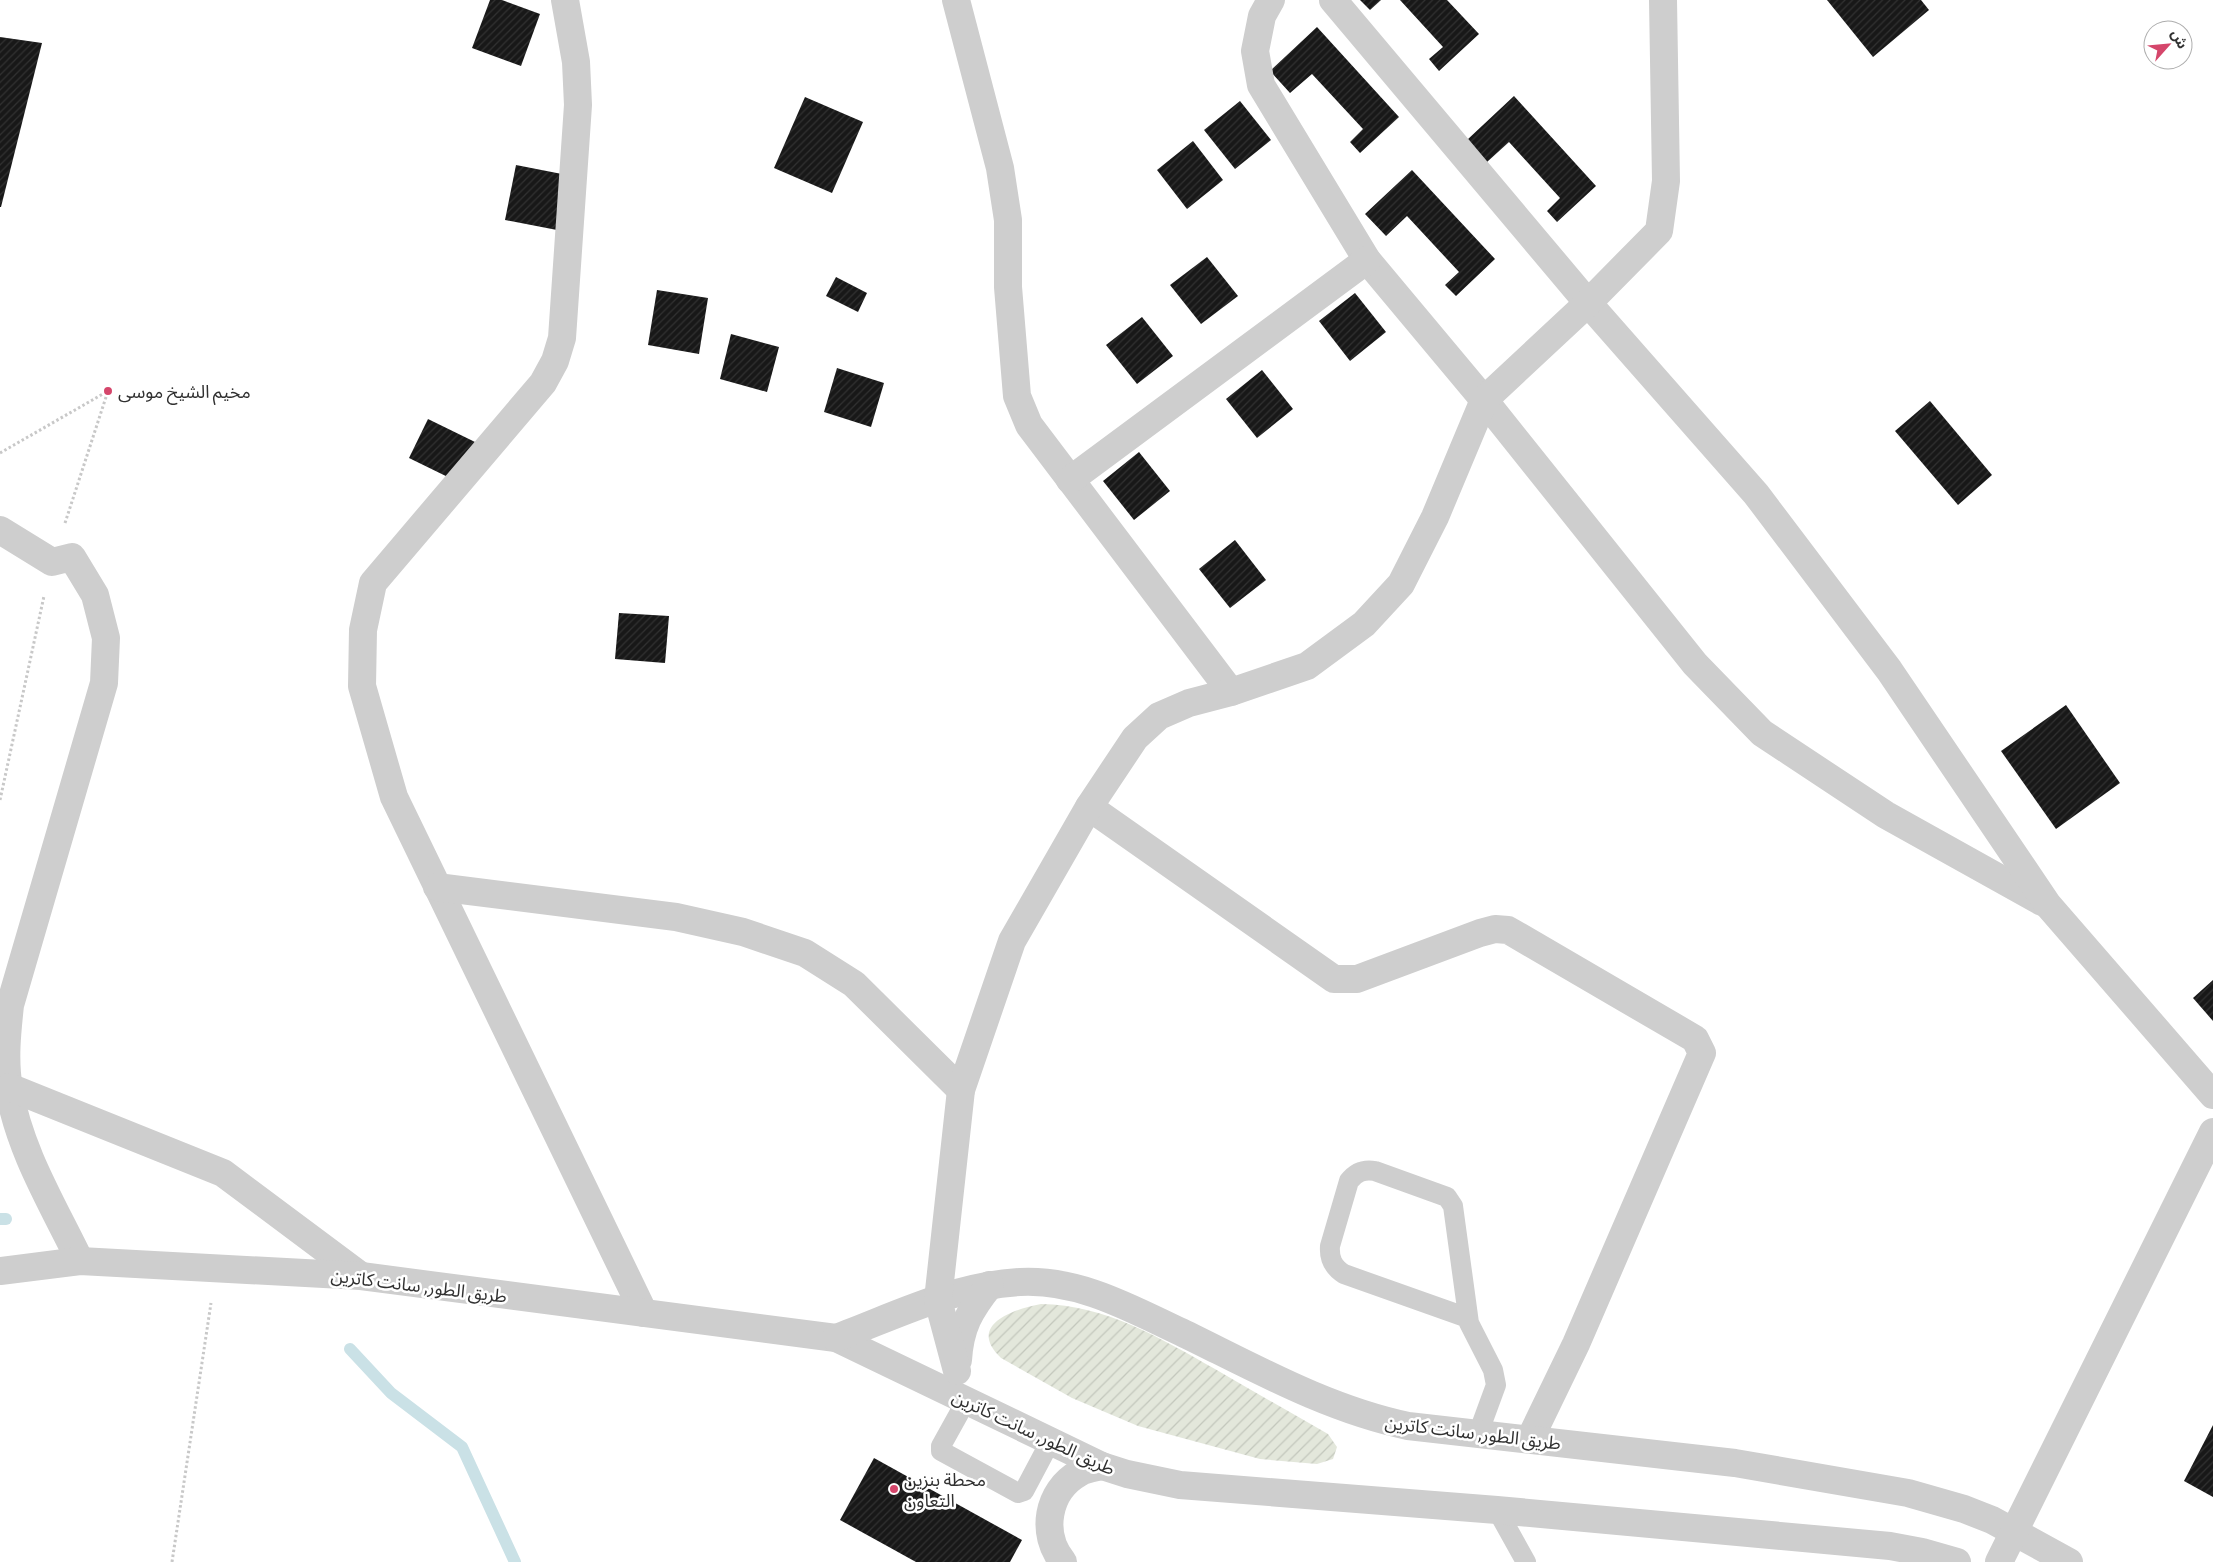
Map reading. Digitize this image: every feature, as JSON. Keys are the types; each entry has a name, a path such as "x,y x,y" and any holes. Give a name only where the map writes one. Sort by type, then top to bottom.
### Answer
{"street":[{"path":"565,0 576,62 578,105 562,338 555,361 543,383 373,583 363,630 362,686 394,797 644,1313"},
{"path":"956,0 1000,168 1008,220 1008,287 1017,396 1029,425 1231,692"},
{"path":"1271,0 1262,16 1255,51 1262,86 1367,260 1484,400 1695,664 1762,733 1886,815 2048,905"},
{"path":"1333,0 1588,303 1756,494 1890,670 2048,905 2213,1095"},
{"path":"966,1401 938,1300 961,1090 1012,940 1089,807 1134,738 1159,716 1189,703 1231,692 1308,666 1364,624 1401,584 1435,518 1484,400 1588,303 1659,231 1666,181 1663,0"},
{"path":"1070,480 1367,260"},
{"path":"0,530 52,562 72,557 95,595 106,638 104,683 10,1005 6,1046 9,1088 17,1128 30,1159 80,1260"},
{"path":"1089,807 1334,979 1356,979 1480,933 1495,929 1508,930 1695,1040 1700,1046 1702,1053 1576,1344 1530,1440"},
{"path":"437,887 676,917 743,932 805,953 854,984 961,1090"},
{"path":"9,1088 223,1173 361,1276"},
{"path":"1999,1562 2213,1132"},
{"name":"طريق الطور, سانت كاترين","path":"0,1271 80,1260 361,1276 836,1338 1102,1466 1127,1474 1180,1485 1497,1510 1898,1547 1957,1562"},
{"name":"طريق الطور, سانت كاترين","path":"836,1338 938,1300 990,1285 1022,1282 1053,1284 1085,1290 1120,1303 1347,1410 1408,1426 1735,1463 1908,1493 1964,1508 2014,1532 2069,1562"},
{"path":"957,1371 959,1339 971,1310 990,1285"},
{"path":"1063,1562 1056,1553 1048,1532 1051,1508 1061,1488 1079,1473 1102,1466"}],"lane":[{"path":"1468,1318 1344,1274 1337,1269 1332,1262 1330,1246 1349,1181 1354,1176 1368,1170 1375,1171 1442,1195 1451,1202 1455,1212 1468,1318 1472,1331 1493,1370 1496,1385 1478,1434"},
{"path":"966,1401 940,1451 1018,1494 1024,1491 1050,1442"},
{"path":"1497,1510 1526,1562"}],"path":[{"path":"0,453 108,391"},
{"path":"172,1562 217,1268"}],"shaded area":[{"path":"1041,1304 1088,1310 1132,1325 1174,1346 1328,1434 1337,1447 1333,1459 1317,1464 1260,1459 1138,1426 1072,1398 1001,1358 992,1346 989,1336 991,1328 998,1320 1018,1310"}],"building":[{"path":"490,0 502,0 540,14 521,66 472,48"},
{"path":"1360,0 1381,0 1370,10"},
{"path":"1400,0 1447,0 1479,34 1439,71 1429,59 1443,47"},
{"path":"1827,0 1921,0 1929,10 1873,57"},
{"path":"1317,27 1399,117 1360,153 1350,142 1363,129 1312,74 1290,93 1270,71"},
{"path":"0,37 42,43 1,207 0,207"},
{"path":"1514,96 1596,186 1557,222 1547,211 1560,198 1509,142 1487,162 1467,140"},
{"path":"805,97 863,122 832,193 774,168"},
{"path":"1240,101 1271,140 1235,169 1204,130"},
{"path":"1193,141 1223,180 1187,209 1157,170"},
{"path":"516,165 567,175 557,230 505,220"},
{"path":"1412,170 1495,259 1456,296 1445,285 1459,272 1407,216 1386,236 1365,214"},
{"path":"1207,257 1238,296 1201,324 1170,285"},
{"path":"836,277 867,293 858,312 826,296"},
{"path":"657,290 708,298 699,354 648,345"},
{"path":"1355,293 1386,332 1350,361 1319,321"},
{"path":"1142,317 1173,356 1137,384 1106,345"},
{"path":"731,334 779,347 767,392 720,379"},
{"path":"837,368 884,383 871,427 824,412"},
{"path":"1262,370 1293,409 1257,438 1226,399"},
{"path":"1930,401 1992,475 1958,505 1895,431"},
{"path":"428,419 475,442 456,481 409,458"},
{"path":"1139,452 1170,491 1134,520 1103,481"},
{"path":"1235,540 1266,580 1230,608 1199,569"},
{"path":"619,613 669,616 665,663 615,659"},
{"path":"2066,705 2120,783 2056,829 2001,751"},
{"path":"2213,980 2213,1021 2193,998"},
{"path":"2213,1425 2213,1497 2184,1481"},
{"name":"محطة بنزين التعاون","path":"874,1458 1022,1540 1010,1562 916,1562 840,1520"}],"waterway":[{"path":"0,1219 6,1219"},
{"path":"350,1349 391,1393 462,1447 515,1562"}],"place":[{"name":"مخيم الشيخ موسى","path":"108,391"},
{"name":"محطة بنزين التعاون","path":"894,1489"}]}
